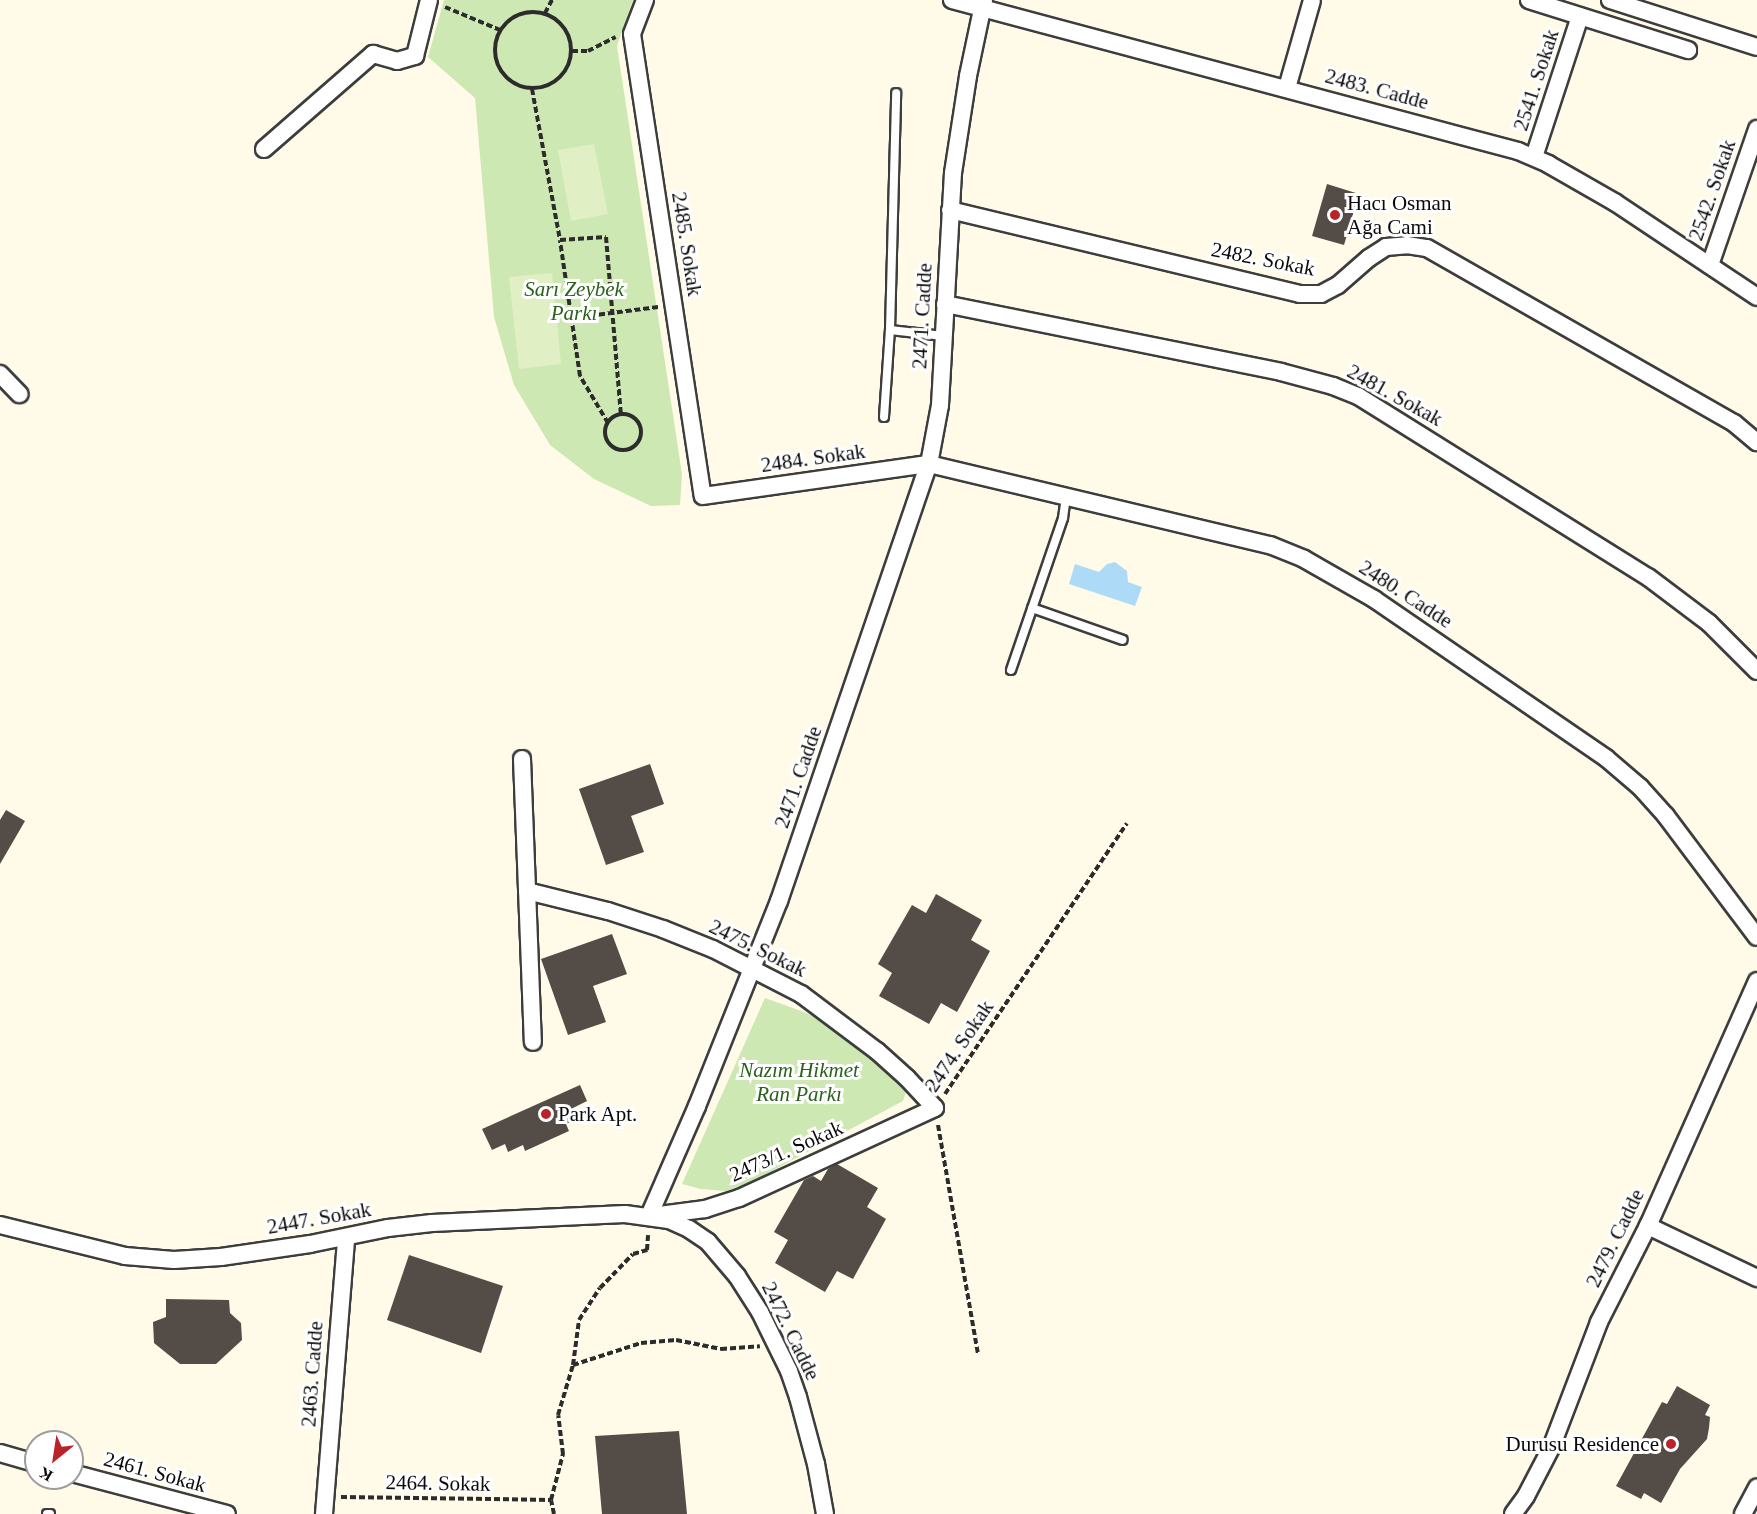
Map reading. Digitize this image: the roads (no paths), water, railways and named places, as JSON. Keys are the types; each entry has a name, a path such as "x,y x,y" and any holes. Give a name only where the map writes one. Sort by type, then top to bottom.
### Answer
{"street":[{"name":"2485. Sokak","path":"645,0 632,34 703,496"},
{"name":"2483. Cadde","path":"952,0 983,4 1534,157 1616,203 1757,297"},
{"path":"1287,88 1312,0"},
{"path":"1529,0 1688,50"},
{"path":"1610,0 1757,46"},
{"path":"264,149 373,54 398,61 415,56 434,2"},
{"name":"2471. Cadde","path":"649,1216 753,968 810,812 929,464 939,405 950,210 959,128 983,4"},
{"name":"2541. Sokak","path":"1534,157 1580,16"},
{"name":"2542. Sokak","path":"1710,265 1757,129"},
{"name":"2482. Sokak","path":"950,210 1300,294 1321,294 1338,285 1369,258 1386,247 1407,245 1427,248 1734,423 1757,442"},
{"name":"2481. Sokak","path":"945,304 1281,372 1333,386 1358,396 1648,577 1709,623 1757,671"},
{"path":"0,374 19,394"},
{"name":"2484. Sokak","path":"703,496 929,464"},
{"name":"2480. Cadde","path":"929,464 1270,544 1304,559 1374,599 1567,729 1640,787 1688,844 1757,936"},
{"path":"522,759 533,1042"},
{"name":"2475. Sokak","path":"527,891 608,911 663,929 713,948 753,968 801,994 840,1021 907,1078 935,1108"},
{"name":"2479. Cadde","path":"1513,1514 1526,1496 1551,1448 1599,1322 1648,1226 1757,981"},
{"name":"2473/1. Sokak","path":"649,1216 705,1209 739,1198 935,1108"},
{"name":"2447. Sokak","path":"0,1225 125,1256 174,1260 221,1257 346,1238 388,1228 432,1223 598,1214 649,1216"},
{"name":"2472. Cadde","path":"649,1216 669,1220 708,1242 737,1276 789,1371 807,1427 825,1514"},
{"path":"1648,1226 1757,1278"},
{"name":"2463. Cadde","path":"324,1514 346,1238"},
{"path":"0,1453 24,1460"},
{"name":"2461. Sokak","path":"84,1476 227,1514"},
{"path":"1743,1514 1757,1488"}],"lane":[{"path":"884,417 890,330 896,93"},
{"path":"890,330 944,336"},
{"path":"1011,670 1063,518 1066,496"},
{"path":"1032,608 1123,640"}],"water":[{"path":"1115,562 1127,571 1128,582 1142,587 1135,606 1069,584 1075,564 1099,572 1107,564"}],"place":[{"name":"Hacı Osman Ağa Cami","path":"1335,215"},
{"name":"Park Apt.","path":"546,1114"},
{"name":"Durusu Residence","path":"1671,1444"}],"park label":[{"name":"Sarı Zeybek Parkı","path":"574,301"},
{"name":"Nazım Hikmet Ran Parkı","path":"799,1082"}]}
